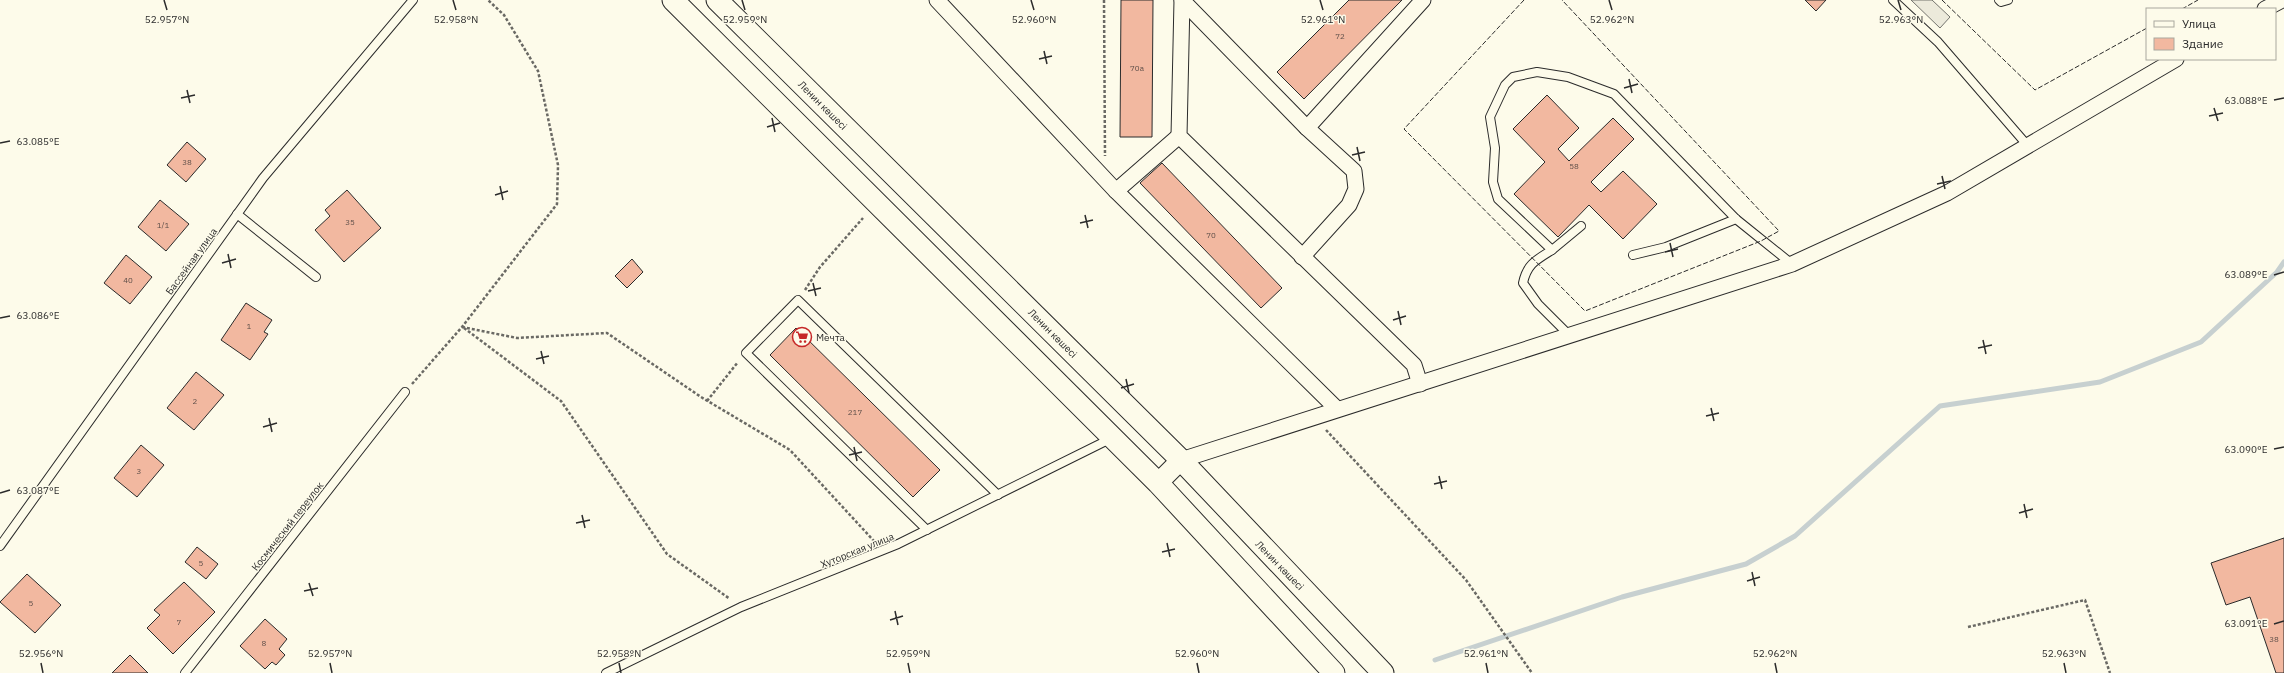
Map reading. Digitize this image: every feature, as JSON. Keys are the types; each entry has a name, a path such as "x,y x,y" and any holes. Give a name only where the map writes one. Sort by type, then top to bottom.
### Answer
{"main road":[{"path":"673,0 1158,483 1334,673"},
{"name":"Ленин көшесі","path":"717,0 1181,460 1384,673"}],"street":[{"path":"937,0 1116,191 1337,409"},
{"path":"1116,191 1178,136 1182,0"},
{"path":"1182,0 1307,128 1354,171 1356,189 1349,205 1302,257"},
{"path":"1307,128 1423,0"},
{"path":"2267,8 2282,0"},
{"path":"1158,483 1181,460 1337,409 1420,384 1569,334 1792,264 1947,193 2174,60"},
{"path":"1178,136 1414,365 1420,384"}],"lane":[{"name":"Бассейная улица","path":"0,546 263,178 414,0"},
{"path":"1893,0 1938,42 2028,146"},
{"path":"1999,0 2001,2 2008,0"},
{"path":"1552,250 1498,199 1493,182 1495,148 1490,117 1505,85 1513,77 1537,72 1568,77 1614,94 1736,219 1792,264"},
{"path":"237,214 316,277"},
{"path":"1633,255 1666,247 1736,219"},
{"path":"1569,334 1538,304 1523,283 1526,270 1535,261 1552,250 1581,226"},
{"path":"927,530 746,352 798,300 998,495"},
{"name":"Космический переулок","path":"185,673 405,392"},
{"name":"Хуторская улица","path":"606,673 741,607 883,550 927,530 1112,438"}],"path":[{"path":"405,392 462,327 558,204 558,165 538,71 504,15 488,0"},
{"path":"1104,0 1105,179"},
{"path":"798,300 820,267 863,218"},
{"path":"462,327 517,338 607,333 708,401 790,450 883,550"},
{"path":"462,327 561,401 667,554 741,607"},
{"path":"708,401 746,352"},
{"path":"1314,417 1466,580 1532,673"},
{"path":"1968,626 2085,600 2110,673"}],"shaded area":[{"path":"1911,0 1932,0 1950,17 1940,28"}],"building":[{"path":"1121,0 1153,0 1152,137 1120,137"},
{"path":"1349,0 1402,0 1304,99 1277,72"},
{"path":"1805,0 1826,0 1816,11"},
{"path":"1547,95 1579,128 1558,149 1569,161 1613,118 1634,139 1591,182 1601,192 1623,171 1657,204 1623,239 1589,205 1558,237 1514,194 1545,162 1513,129"},
{"path":"187,142 206,159 186,182 167,165"},
{"path":"1162,163 1282,288 1261,308 1140,183"},
{"path":"347,190 381,228 344,262 315,230 330,216 325,210"},
{"path":"160,200 189,224 166,251 138,227"},
{"path":"126,255 152,277 130,304 104,283"},
{"path":"632,259 643,272 627,288 615,276"},
{"path":"246,303 272,320 264,332 268,334 250,360 221,340"},
{"path":"796,328 940,470 913,497 770,355"},
{"path":"196,372 224,395 194,430 167,408"},
{"path":"141,445 164,465 137,497 114,478"},
{"path":"2284,538 2284,673 2276,673 2250,597 2226,605 2211,563"},
{"path":"197,547 218,564 206,579 185,562"},
{"path":"27,574 61,605 35,633 0,602"},
{"path":"184,582 215,612 173,654 147,628 160,615 154,610"},
{"path":"265,619 287,639 279,649 285,655 276,665 272,662 265,669 240,646"},
{"path":"130,655 148,673 112,673"}],"waterway":[{"path":"1435,660 1622,597 1746,564 1795,536 1940,406 2100,382 2201,342 2277,272 2284,262"}],"fence":[{"path":"1524,0 1404,129 1585,311 1761,241 1779,231 1562,0"},
{"path":"1942,0 2035,90 2146,29"},
{"path":"2184,8 2198,0"}],"place":[{"name":"Мечта","path":"802,337"}]}
